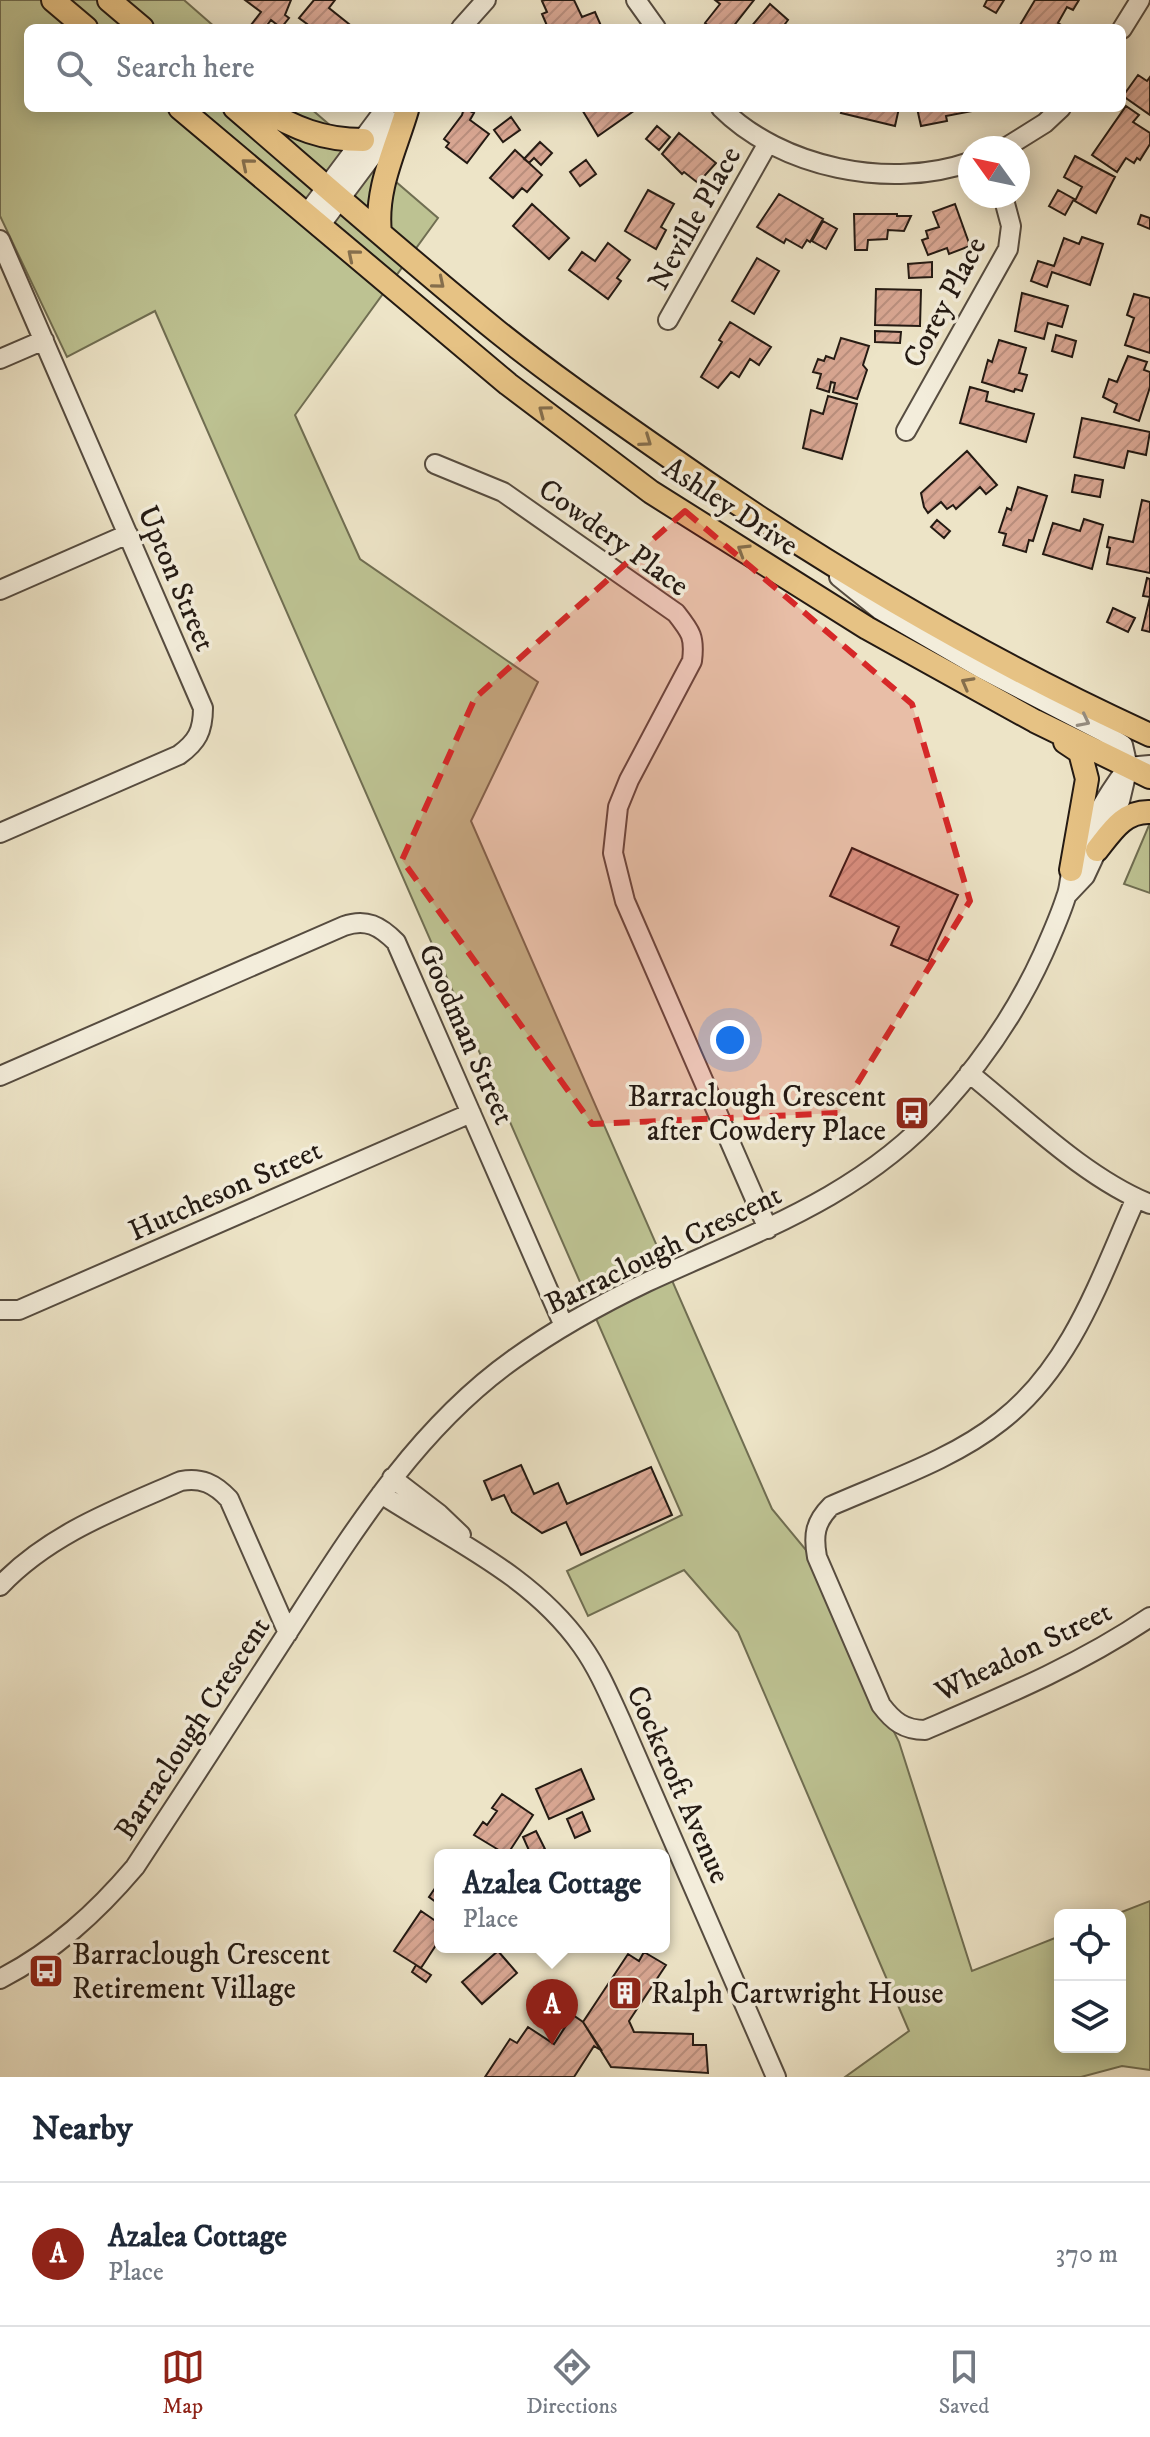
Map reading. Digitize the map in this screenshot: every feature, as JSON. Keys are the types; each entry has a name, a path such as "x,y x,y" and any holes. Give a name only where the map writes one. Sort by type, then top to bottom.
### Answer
{"main road":[{"path":"53,0 82,24"},
{"path":"109,0 137,24"},
{"name":"Ashley Drive","path":"185,112 508,384 651,492 867,628 1035,721 1139,766 1150,777"},
{"name":"Ashley Drive","path":"240,112 500,333 590,401 804,549 987,656 1150,735"},
{"path":"267,112 318,136 363,140"},
{"path":"380,233 380,192 400,112"},
{"path":"1035,721 1080,752 1087,779 1071,870"},
{"path":"1097,850 1129,815 1150,812"}],"street":[{"path":"465,24 486,0"},
{"path":"636,0 653,24"},
{"path":"1125,24 1140,0"},
{"path":"334,193 363,140 397,112"},
{"path":"313,221 399,112"},
{"path":"726,112 768,143 809,160 838,167 880,173 936,171 958,165"},
{"path":"1024,136 1057,112"},
{"name":"Neville Place","path":"668,320 768,143"},
{"name":"Corey Place","path":"906,431 1008,249 1011,226 1006,208"},
{"name":"Upton Street","path":"0,240 203,708 201,733 192,746 179,755 0,833"},
{"path":"0,359 44,340"},
{"name":"Cowdery Place","path":"435,464 503,492 676,613 690,630 694,643 692,661 629,780 618,807 613,853 625,901 768,1229"},
{"path":"0,590 128,534"},
{"path":"804,549 880,610 980,668 1103,732 1123,745 1139,766"},
{"name":"Barraclough Crescent","path":"1067,895 1085,876 1139,766"},
{"name":"Barraclough Crescent","path":"0,1979 41,1955 82,1924 135,1867 392,1478 466,1398 513,1360 564,1326 643,1284 768,1229 841,1191 892,1153 939,1110 1009,1018 1041,958 1067,895 1071,870 1107,794 1139,766"},
{"name":"Goodman Street","path":"0,1076 344,926 363,923 383,929 396,942 564,1326"},
{"path":"969,1073 1089,1170 1143,1201"},
{"name":"Hutcheson Street","path":"0,1310 19,1310 471,1113"},
{"name":"Wheadon Street","path":"1143,1201 1062,1355 1034,1391 1001,1422 962,1447 831,1506 820,1517 814,1540 817,1557 881,1705 892,1719 914,1730 925,1730 1044,1679 1106,1647 1150,1617"},
{"name":"Cockcroft Avenue","path":"392,1478 439,1514 477,1551"},
{"path":"0,1586 53,1541 100,1516 192,1479 204,1481 229,1499 288,1633"},
{"name":"Cockcroft Avenue","path":"381,1494 507,1571 555,1613 582,1646 603,1681 776,2077"}],"highlighted area":[{"path":"685,511 912,704 970,901 839,1113 592,1124 402,860 475,698"}],"green space":[{"path":"0,0 184,0 211,24 24,24 24,112 315,112 438,218 295,415 360,559 538,682 471,821 772,1509 806,1550 899,1742 972,1971 1054,1938 1054,2053 1126,2053 1126,1910 1150,1901 1150,2070 1122,2066 1081,2077 845,2077 909,2031 738,1632 684,1570 588,1616 567,1571 682,1515 155,311 67,357 0,216"},
{"path":"1150,823 1150,893 1124,884"}],"building":[{"path":"245,0 291,0 285,15 289,18 284,24 271,20 268,24 252,24 261,12"},
{"path":"314,0 335,0 329,8 349,24 307,24 299,18"},
{"path":"574,0 582,17 595,12 600,24 546,24 542,14 547,12 542,1"},
{"path":"715,0 754,0 735,24 706,24 720,4"},
{"path":"987,0 1004,0 996,13 984,6"},
{"path":"1035,0 1079,0 1073,10 1067,7 1060,24 1021,24"},
{"path":"770,4 788,20 785,24 753,24"},
{"path":"1138,75 1147,81 1150,77 1150,115 1126,98 1126,92"},
{"path":"1126,106 1139,115 1133,122 1150,133 1150,144 1140,160 1137,158 1134,163 1126,158 1117,172 1092,155 1122,112 1126,112"},
{"path":"463,112 474,113 470,120 489,134 467,163 446,147 449,143 444,139"},
{"path":"583,112 632,112 598,136"},
{"path":"841,112 898,112 895,126"},
{"path":"918,112 967,112 946,116 947,121 921,126"},
{"path":"511,117 520,130 503,142 494,130"},
{"path":"657,126 670,137 659,150 646,139"},
{"path":"679,133 716,163 698,183 684,172 682,174 662,154"},
{"path":"540,142 552,153 541,165 534,158 529,163 524,159"},
{"path":"515,150 542,175 527,192 522,188 513,198 490,178"},
{"path":"1075,156 1115,177 1096,213 1075,201 1082,187 1064,177"},
{"path":"586,160 596,174 580,186 570,172"},
{"path":"648,190 674,204 661,227 666,230 656,249 625,231"},
{"path":"1058,190 1074,199 1065,215 1049,206"},
{"path":"779,194 823,219 810,242 807,240 802,248 786,239 784,243 757,227"},
{"path":"532,204 569,238 549,259 513,226"},
{"path":"955,204 970,246 949,254 947,248 928,255 922,240 928,238 926,231 939,227 933,212"},
{"path":"854,214 911,216 904,231 888,230 887,239 868,240 867,250 855,250"},
{"path":"1141,215 1150,218 1150,229 1138,224"},
{"path":"823,221 837,229 826,249 812,241"},
{"path":"1082,237 1103,244 1090,285 1052,272 1047,287 1031,281 1038,261 1054,266 1064,238 1079,244"},
{"path":"608,243 630,260 617,278 621,281 608,299 569,270 582,252 595,261"},
{"path":"757,258 779,271 754,314 732,301"},
{"path":"932,262 932,277 909,278 908,264"},
{"path":"876,289 921,290 920,326 875,325"},
{"path":"1022,293 1068,306 1062,327 1048,323 1044,339 1015,331"},
{"path":"1134,294 1150,298 1150,353 1125,345 1134,318 1127,315"},
{"path":"730,322 771,347 759,365 750,359 739,377 731,372 718,388 701,377"},
{"path":"875,331 901,332 900,343 875,342"},
{"path":"1056,335 1076,341 1072,357 1052,351"},
{"path":"841,338 869,346 863,365 867,370 857,399 833,392 835,383 831,382 829,392 817,388 821,374 813,372 818,359 824,361 826,356 834,359"},
{"path":"999,340 1026,348 1019,373 1027,375 1022,391 1015,389 1014,392 982,382 988,360 992,362"},
{"path":"1128,356 1147,362 1144,370 1150,372 1150,387 1139,421 1114,412 1117,404 1103,397 1109,379 1117,382"},
{"path":"970,387 988,392 986,401 1034,414 1026,442 960,423"},
{"path":"828,396 857,404 842,459 803,448 811,410 823,414"},
{"path":"1082,418 1150,432 1146,455 1128,451 1124,468 1074,457"},
{"path":"967,451 997,485 986,494 980,487 956,509 953,505 947,509 941,502 928,513 921,493"},
{"path":"1075,475 1103,480 1100,497 1072,492"},
{"path":"1018,487 1047,496 1033,541 1029,540 1026,552 1003,545 1006,534 999,532 1007,508 1011,510"},
{"path":"1142,500 1150,502 1150,573 1107,564 1109,537 1133,542"},
{"path":"1084,519 1103,525 1092,569 1043,554 1053,523 1080,531"},
{"path":"937,520 950,531 944,538 931,527"},
{"path":"1147,578 1150,579 1150,597 1143,596"},
{"path":"1150,597 1150,632 1142,630"},
{"path":"1113,608 1135,618 1128,632 1107,622"},
{"path":"852,848 958,895 928,961 891,945 899,927 830,896"},
{"path":"521,1465 534,1494 558,1483 567,1504 651,1467 672,1515 581,1555 566,1522 542,1533 512,1512 504,1495 492,1500 484,1481"},
{"path":"581,1769 594,1799 549,1819 536,1789"},
{"path":"502,1794 533,1815 511,1849 497,1849 474,1835 483,1822 487,1825 497,1811 492,1808"},
{"path":"582,1812 590,1831 575,1838 567,1819"},
{"path":"536,1831 545,1849 528,1849 523,1837"},
{"path":"421,1911 434,1920 434,1948 421,1968 394,1951"},
{"path":"496,1953 500,1953 517,1973 482,2004 462,1982"},
{"name":"Ralph Cartwright House","path":"646,1953 666,1965 629,2021 634,2032 693,2034 693,2045 706,2045 708,2073 611,2067 583,2022 628,1954 639,1961"},
{"path":"416,1965 431,1975 426,1982 412,1972"},
{"path":"573,2015 583,2022 602,2051 594,2046 574,2077 485,2077 510,2039 517,2043 528,2027 554,2044"}],"place":[{"name":"Barraclough Crescent after Cowdery Place","path":"912,1113"},
{"name":"Barraclough Crescent Retirement Village","path":"46,1971"},
{"name":"Ralph Cartwright House","path":"625,1993"},
{"name":"Azalea Cottage","path":"552,2045"}]}
